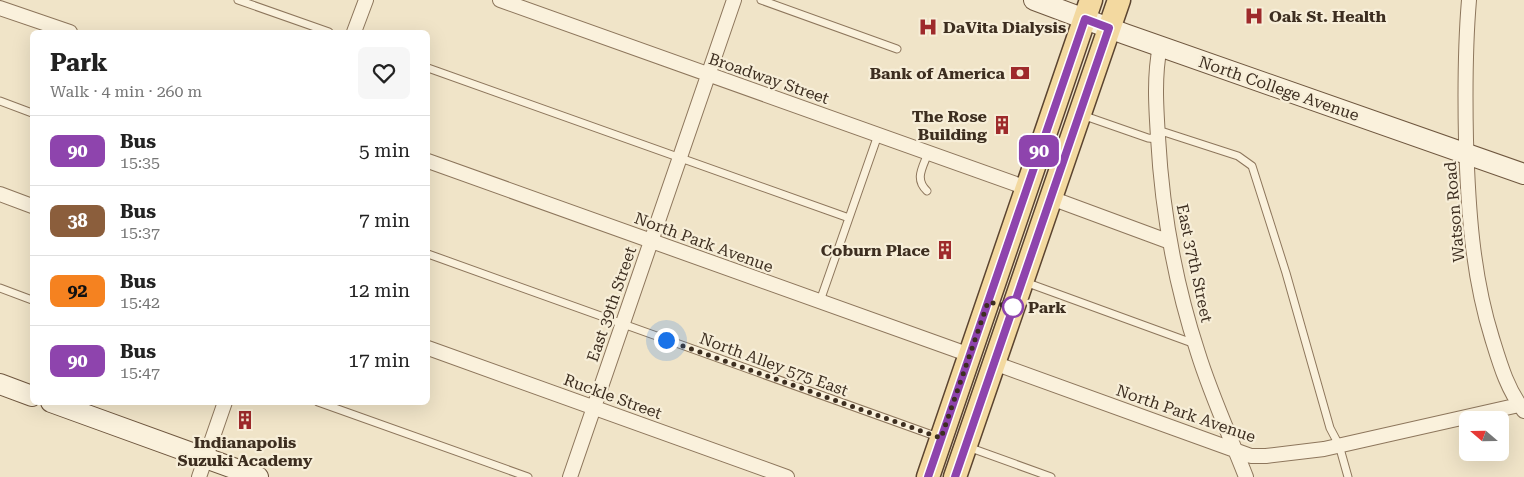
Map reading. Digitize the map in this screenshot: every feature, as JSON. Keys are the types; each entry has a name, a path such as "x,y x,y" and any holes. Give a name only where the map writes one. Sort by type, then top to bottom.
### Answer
{"main road":[{"name":"North College Avenue","path":"1034,0 1088,9 1109,28 1524,174"},
{"path":"955,477 1119,0"},
{"path":"928,477 1088,9"},
{"path":"0,384 30,395"},
{"path":"59,405 258,477"}],"street":[{"path":"355,30 366,0"},
{"name":"Broadway Street","path":"500,0 708,76 1027,188"},
{"name":"East 39th Street","path":"570,477 734,0"},
{"name":"Watson Road","path":"1469,0 1464,94 1466,181 1472,245 1484,309 1504,376 1522,408"},
{"path":"0,8 64,30"},
{"name":"East 37th Street","path":"1160,46 1156,64 1155,86 1162,185 1170,242 1195,344 1207,380 1246,477"},
{"name":"North Park Avenue","path":"430,162 970,355"},
{"path":"0,194 30,205"},
{"path":"1051,198 1170,242"},
{"name":"Ruckle Street","path":"430,349 787,477"},
{"name":"North Park Avenue","path":"994,363 1251,456 1308,452 1522,408"},
{"path":"199,477 224,405"}],"lane":[{"path":"238,0 323,30"},
{"path":"761,0 897,49"},
{"path":"430,69 848,218"},
{"path":"0,101 30,112"},
{"path":"1079,114 1148,138 1158,138 1164,132 1238,156 1252,166 1286,273 1330,428 1339,445 1348,477"},
{"path":"820,301 878,135"},
{"path":"927,191 919,179 928,153"},
{"name":"North Alley 575 East","path":"430,255 941,438"},
{"path":"1022,281 1195,344"},
{"path":"0,288 30,299"},
{"path":"326,405 528,477"},
{"path":"966,446 1051,477"}],"bus line":[{"name":"90","path":"928,477 1085,19 1109,28 955,477"}],"place":[{"name":"Oak St. Health","path":"1254,16"},
{"name":"DaVita Dialysis","path":"928,27"},
{"name":"Bank of America","path":"1020,73"},
{"name":"The Rose Building","path":"1002,125"},
{"name":"Coburn Place","path":"945,250"},
{"name":"Park","path":"1013,307"},
{"name":"Indianapolis Suzuki Academy","path":"245,420"}],"route":[{"path":"666,340 941,438 988,302 1013,307"}]}
